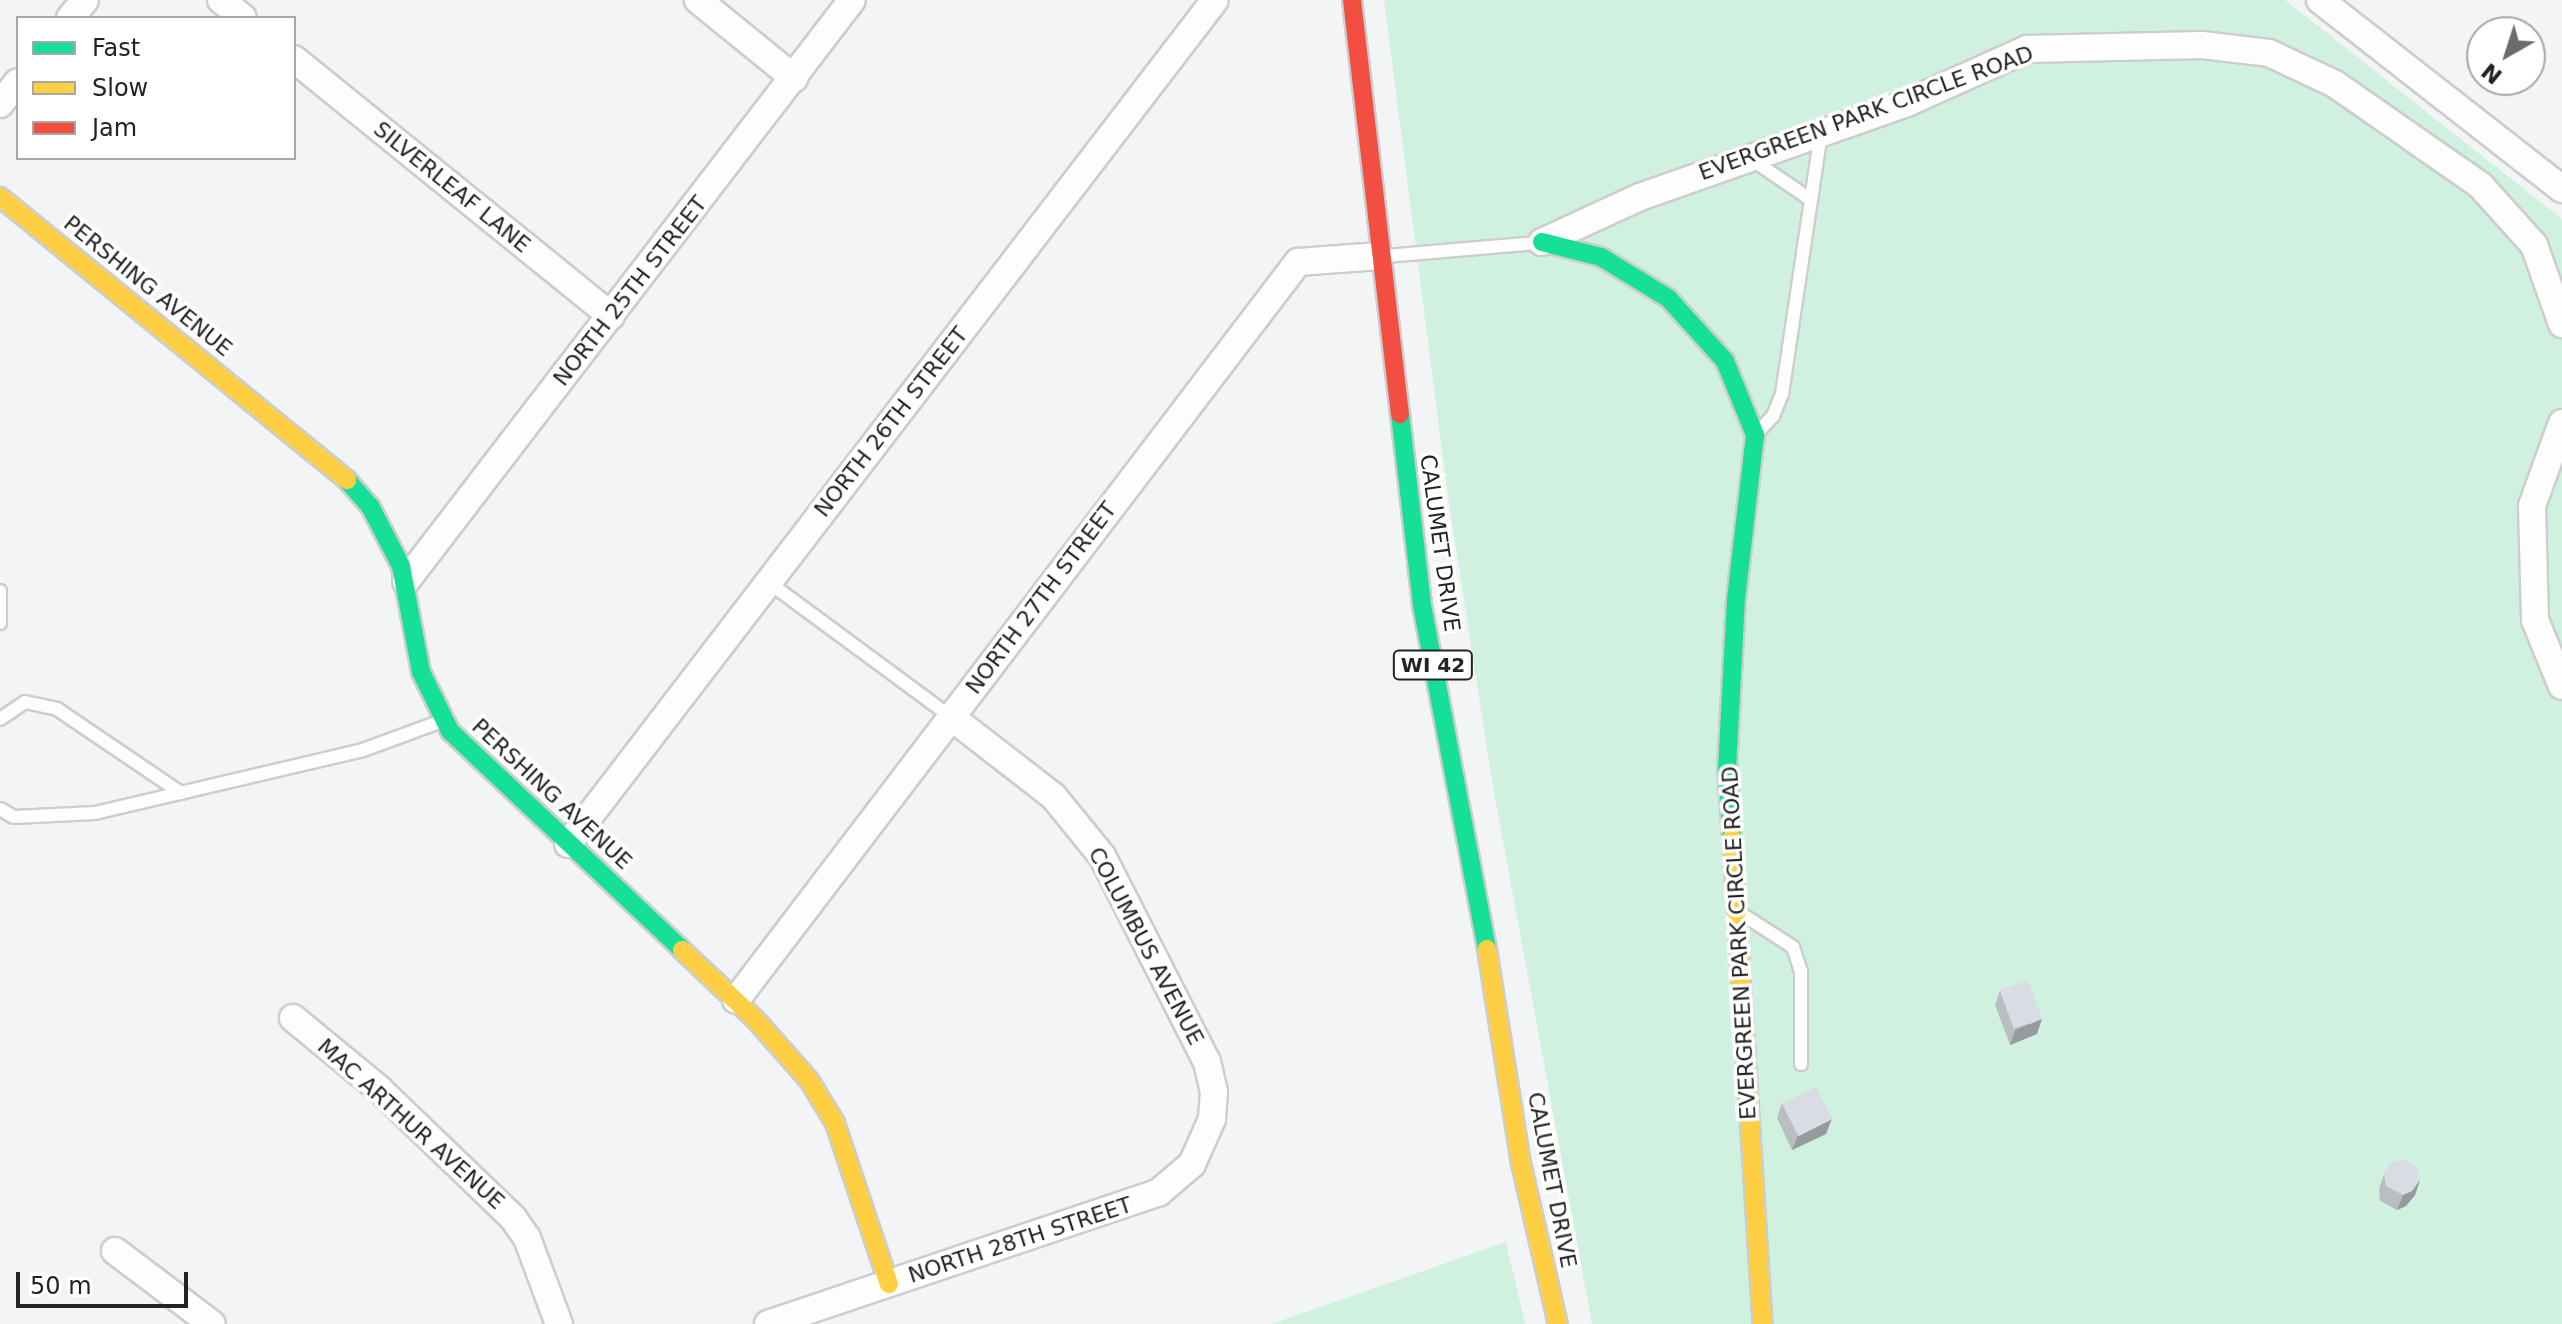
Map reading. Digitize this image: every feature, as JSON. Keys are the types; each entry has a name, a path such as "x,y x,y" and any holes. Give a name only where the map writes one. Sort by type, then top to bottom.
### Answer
{"street":[{"path":"72,16 85,0"},
{"path":"221,0 241,16"},
{"path":"698,0 794,78"},
{"name":"NORTH 25TH STREET","path":"406,581 852,0"},
{"name":"NORTH 26TH STREET","path":"568,844 1215,0"},
{"name":"CALUMET DRIVE","path":"1352,0 1379,256 1422,605 1482,918 1521,1163 1558,1324"},
{"path":"2320,0 2562,189"},
{"name":"EVERGREEN PARK CIRCLE ROAD","path":"1542,242 1640,197 1907,103 2027,49 2202,45 2269,53 2335,84 2480,185 2534,245 2562,324"},
{"name":"SILVERLEAF LANE","path":"296,61 611,316"},
{"path":"0,104 16,84"},
{"name":"PERSHING AVENUE","path":"0,197 348,481 388,535 406,581 421,672 444,721 471,756 736,1000 821,1097 889,1284"},
{"name":"EVERGREEN PARK CIRCLE ROAD","path":"1542,242 1601,257 1668,298 1725,361 1755,435 1736,598 1727,767 1763,1324"},
{"name":"NORTH 27TH STREET","path":"736,1000 1298,262 1379,256"},
{"path":"2562,423 2532,506 2535,620 2562,686"},
{"name":"COLUMBUS AVENUE","path":"951,717 1053,796 1102,856 1207,1062 1214,1092"},
{"name":"MAC ARTHUR AVENUE","path":"293,1018 379,1089 513,1218 527,1238 559,1324"},
{"name":"NORTH 28TH STREET","path":"768,1324 1158,1193 1192,1164 1203,1145 1214,1092"},
{"path":"115,1251 212,1324"}],"lane":[{"path":"1755,435 1773,416 1782,394 1822,131"},
{"path":"1749,158 1810,199"},
{"name":"EVERGREEN PARK CIRCLE ROAD","path":"1379,256 1542,242"},
{"path":"768,582 951,717"},
{"path":"0,591 0,623"},
{"path":"0,719 25,702 57,709 181,793"},
{"path":"0,809 14,817 48,818 181,793 363,750 444,721"},
{"path":"1734,910 1755,918 1793,947 1801,971 1801,1064"}],"green space":[{"path":"1384,0 2285,0 2562,219 2562,1324 1592,1324 1492,781 1447,489"},
{"path":"1506,1242 1525,1324 1272,1324"}],"building":[{"path":"2028,980 2042,1019 2014,1029 2000,990"},
{"path":"1816,1087 1832,1119 1798,1136 1782,1104"},
{"path":"2405,1160 2416,1167 2420,1180 2412,1191 2403,1195 2386,1186 2384,1174 2391,1162"}],"traffic: fast":[{"path":"1542,242 1601,257 1668,298 1725,361 1755,435 1736,598 1727,767 1732,838"},
{"path":"1400,414 1422,605 1487,949"},
{"path":"347,480 370,506 401,566 421,672 450,731 682,950"}],"traffic: slow":[{"path":"0,197 347,480"},
{"path":"1732,838 1763,1324"},
{"path":"1487,949 1521,1163 1558,1324"},
{"path":"682,950 755,1019 809,1080 835,1123 889,1284"}],"traffic: jam":[{"path":"1352,0 1400,414"}]}
